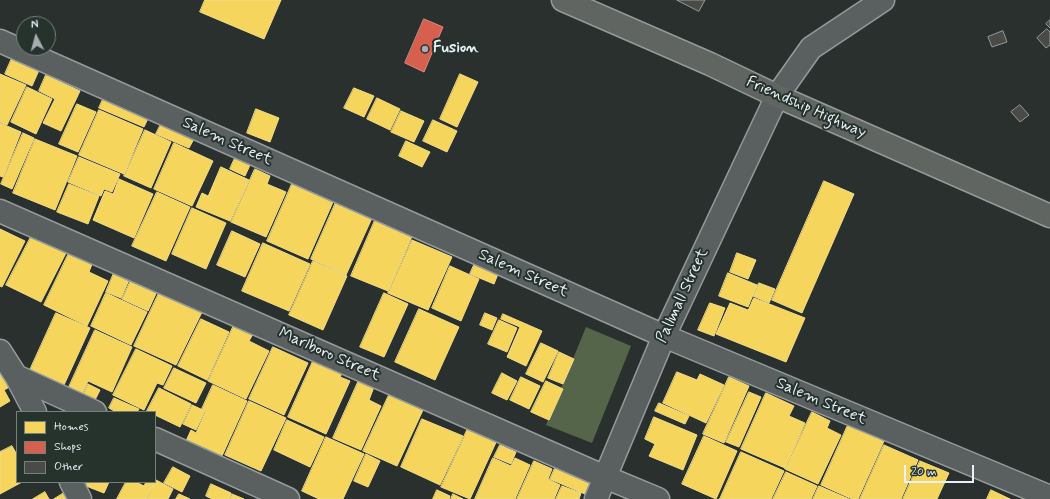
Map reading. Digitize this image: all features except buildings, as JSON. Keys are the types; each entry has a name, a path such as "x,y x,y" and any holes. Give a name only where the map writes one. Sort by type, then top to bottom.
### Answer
{"main road":[{"name":"Friendship Highway","path":"563,0 1050,216"}],"street":[{"name":"Pallmall Street","path":"596,499 664,336 777,96 811,48 881,0"},
{"name":"Salem Street","path":"0,41 664,336 1050,498"},
{"name":"Marlboro Street","path":"0,211 658,499"},
{"path":"0,351 16,376 34,411"},
{"path":"16,376 93,411"},
{"path":"156,439 288,499"},
{"path":"72,483 80,499"}],"green space":[{"path":"586,327 631,346 592,443 546,425"}],"place":[{"name":"Fusion","path":"425,49"}]}
